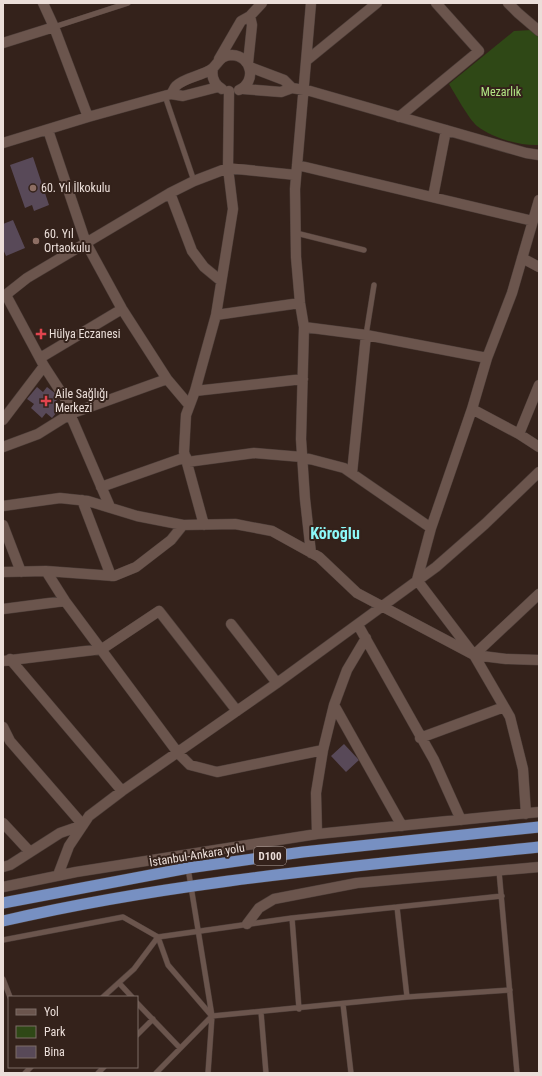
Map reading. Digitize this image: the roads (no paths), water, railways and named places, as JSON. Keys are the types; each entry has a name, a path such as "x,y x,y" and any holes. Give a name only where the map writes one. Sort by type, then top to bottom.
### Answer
{"highway":[{"name":"İstanbul-Ankara yolu","path":"3,903 188,868 303,852 539,827"},
{"name":"D100","path":"3,921 72,905 191,886 539,846"}],"street":[{"path":"43,3 54,27 88,117"},
{"path":"243,89 249,79 252,25 252,14 247,3"},
{"path":"262,3 252,14 240,21 216,64 212,78 218,86 229,92 243,89 281,92 292,88 303,90 526,153 539,155"},
{"path":"311,3 296,170 295,233 300,303 304,327 302,457 311,553"},
{"path":"306,61 377,3"},
{"path":"399,117 479,51 436,3"},
{"path":"508,3 539,31"},
{"path":"3,43 54,27"},
{"path":"168,95 176,86 230,55 284,80 292,88"},
{"path":"3,143 88,117 168,95 183,96 218,86"},
{"path":"204,525 184,452 186,415 195,391 216,315 233,209 228,168 229,92"},
{"path":"48,130 86,243 122,309 167,379 189,405"},
{"path":"433,197 446,130"},
{"path":"110,508 70,414 68,403 42,362 4,296 26,278 170,193 194,181 228,168 296,170 433,197 533,221"},
{"path":"170,193 192,251 204,267 221,281"},
{"path":"417,580 431,528 472,409 487,358 512,293 539,200"},
{"path":"530,232 539,237"},
{"path":"522,258 539,267"},
{"path":"216,315 300,303"},
{"path":"3,420 42,362 122,309"},
{"path":"304,327 366,335 487,358"},
{"path":"352,473 366,335"},
{"path":"3,446 38,434 70,414 167,379"},
{"path":"195,391 303,379"},
{"path":"519,434 539,385"},
{"path":"472,409 519,434 539,447"},
{"path":"101,487 186,460 254,453 302,457 344,468 431,528"},
{"path":"58,876 69,846 90,816 122,791 277,683 436,567 485,524 539,472"},
{"path":"3,506 60,498 82,500 137,516 183,525 235,524 272,531 319,557 357,593 474,655 506,659 539,660"},
{"path":"82,500 111,576"},
{"path":"3,525 21,572"},
{"path":"3,572 46,571 111,576 136,567 171,540 183,525"},
{"path":"46,571 65,601 178,753 190,766 217,772 323,750"},
{"path":"417,580 474,655 510,717 523,769 526,814"},
{"path":"474,655 539,594"},
{"path":"3,609 65,601"},
{"path":"7,660 102,649 159,611 237,711"},
{"path":"231,624 277,683"},
{"path":"358,625 420,738 434,760 461,820"},
{"path":"317,834 316,793 323,750 334,705 347,670 366,638"},
{"path":"7,660 122,791"},
{"path":"334,705 402,826"},
{"path":"420,738 504,707"},
{"path":"4,732 10,741 83,825"},
{"path":"3,887 58,876 317,834 539,812"},
{"path":"3,823 30,852"},
{"path":"3,866 10,865 60,833 83,825"},
{"path":"247,924 259,908 274,899 357,883 539,867"}],"lane":[{"path":"54,27 128,3"},
{"path":"168,95 194,181"},
{"path":"295,233 364,250"},
{"path":"366,335 374,285"},
{"path":"188,868 212,1016 208,1073"},
{"path":"499,871 517,1073"},
{"path":"3,940 123,918 158,937 292,918 502,896"},
{"path":"397,907 407,997"},
{"path":"292,918 299,1009"},
{"path":"104,996 134,969 158,937"},
{"path":"158,937 168,965 212,1016"},
{"path":"3,979 10,996"},
{"path":"119,983 131,996"},
{"path":"156,1073 212,1016 299,1009 407,997 510,990"},
{"path":"138,1004 180,1048"},
{"path":"343,1004 351,1073"},
{"path":"261,1012 266,1073"},
{"path":"138,1034 153,1019"}],"place":[{"name":"60. Yıl İlkokulu","path":"33,188"},
{"name":"60. Yıl Ortaokulu","path":"36,241"},
{"name":"Hülya Eczanesi","path":"41,334"},
{"name":"Aile Sağlığı Merkezi","path":"46,401"}],"district":[{"name":"Köroğlu","path":"335,533"}],"park label":[{"name":"Mezarlık","path":"501,92"}]}
